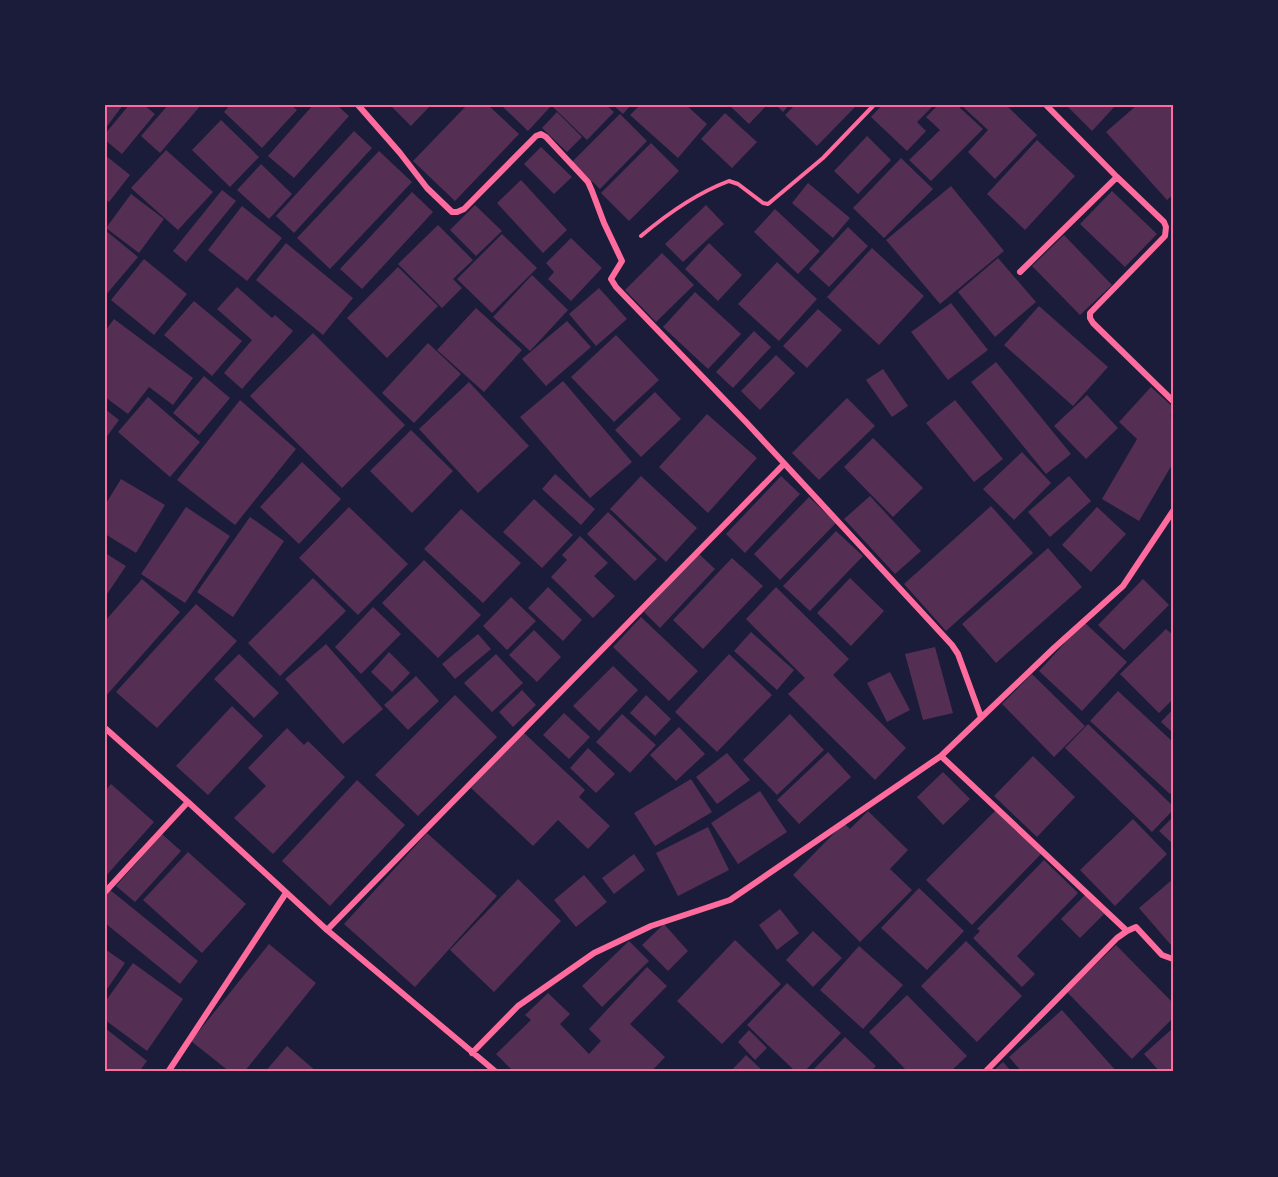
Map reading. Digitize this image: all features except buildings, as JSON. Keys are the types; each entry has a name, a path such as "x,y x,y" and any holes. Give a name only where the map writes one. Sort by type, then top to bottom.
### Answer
{"street":[{"path":"358,105 427,188 452,212 464,209 536,136 541,134 546,137 588,182 622,261 610,279 952,645 958,654 981,717"},
{"path":"1046,105 1164,222 1165,236 1090,313 1090,318 1173,401"},
{"path":"1020,272 1117,177"},
{"path":"327,930 784,464"},
{"path":"472,1053 518,1006 594,952 651,926 730,900 941,756 1123,586 1173,511"},
{"path":"105,728 327,930 496,1072"},
{"path":"941,756 1126,931"},
{"path":"105,892 188,802"},
{"path":"168,1072 286,893"},
{"path":"985,1072 1126,931 1136,927 1162,955 1173,959"}],"path":[{"path":"619,254 658,222 710,188 729,180 768,204 823,158 874,105"}]}
